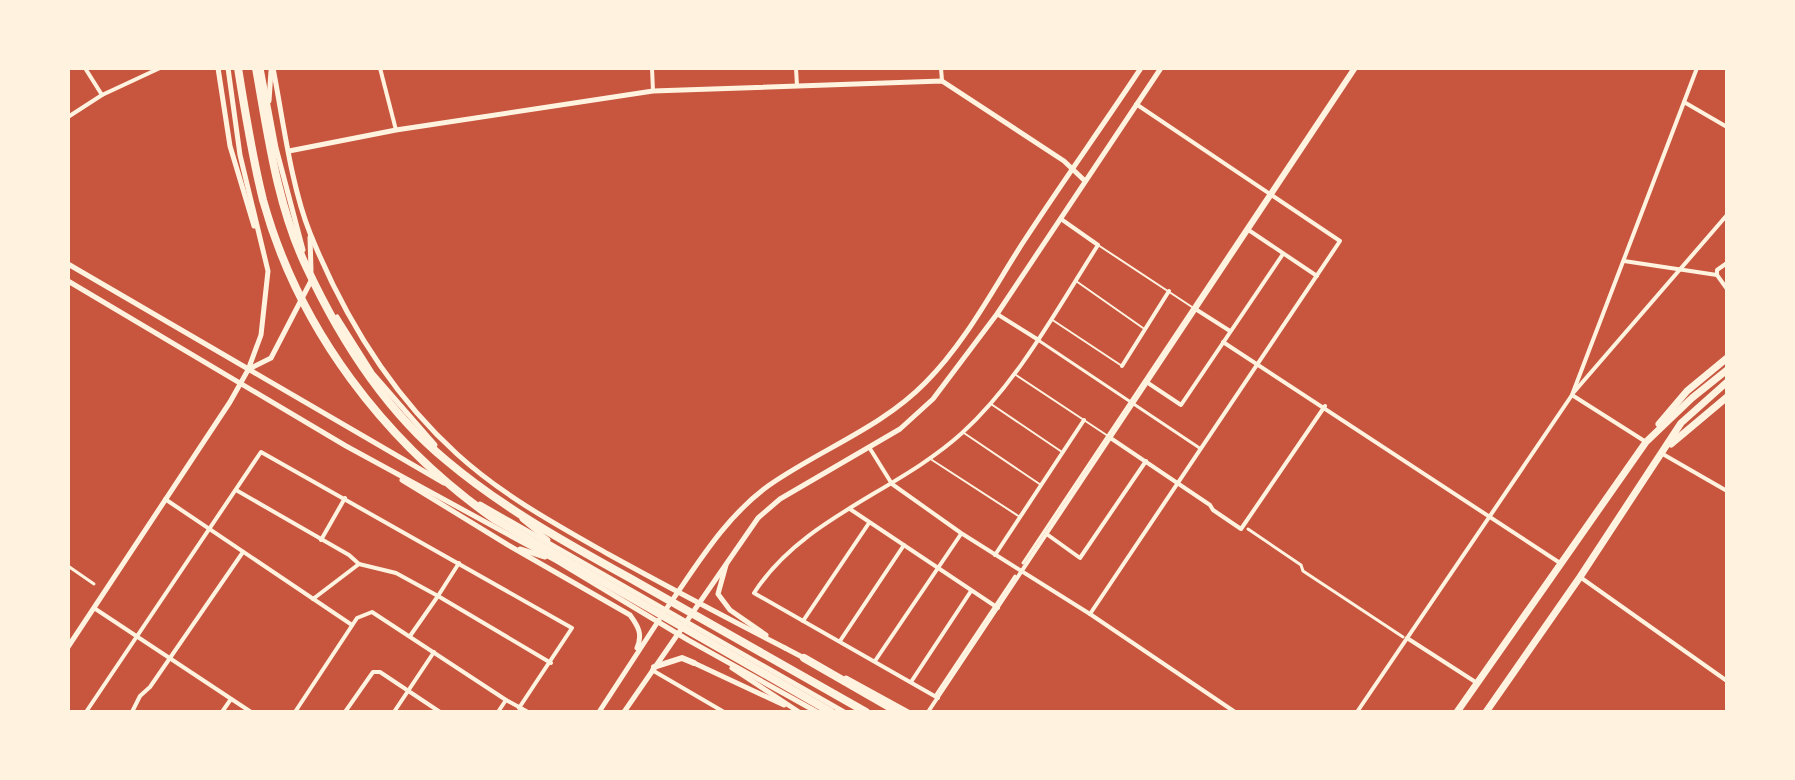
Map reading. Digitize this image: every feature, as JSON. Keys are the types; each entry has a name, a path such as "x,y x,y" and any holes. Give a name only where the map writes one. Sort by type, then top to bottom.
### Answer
{"highway":[{"path":"238,68 264,201 296,287 349,378 414,454 452,489 494,519 831,712"},
{"path":"258,68 270,151 290,224 306,265 331,314 366,370 404,418 445,460 494,498 866,712"},
{"path":"804,658 898,712"}],"main road":[{"path":"1457,712 1646,442 1687,391 1727,358"},
{"path":"1646,442 1727,370"},
{"path":"1486,712 1580,577 1681,423 1727,382"},
{"path":"1661,453 1727,397"},
{"path":"653,669 682,658 694,663"}],"street":[{"path":"85,68 102,95"},
{"path":"68,117 102,95 160,68"},
{"path":"219,68 230,101"},
{"path":"219,68 235,167 268,271"},
{"path":"68,647 240,383 261,335 268,271 240,155 230,101 228,68"},
{"path":"258,68 289,200 312,280 373,374 410,419 450,461 561,551"},
{"path":"269,110 272,68"},
{"path":"272,68 309,231 346,313 382,368 416,411 455,452 529,508 677,593 863,686 908,712"},
{"path":"380,68 396,130"},
{"path":"652,68 653,91"},
{"path":"796,68 797,87"},
{"path":"941,68 942,81"},
{"path":"599,712 719,533 744,505 785,475 890,412 930,378 963,338 1070,170 1141,68"},
{"path":"624,712 758,518 780,499 900,429 933,399 997,314 1161,68"},
{"path":"1023,563 1355,68"},
{"path":"1572,395 1697,68"},
{"path":"289,151 396,130 653,91 942,81 1064,161 1085,181"},
{"path":"1684,102 1727,127"},
{"path":"1090,614 1340,241 1136,104"},
{"path":"996,607 1048,535 1195,309 1250,231 1271,194"},
{"path":"1357,712 1572,395 1727,215"},
{"path":"936,697 754,593 792,548 931,459 963,432 990,403 1014,373 1098,245 1059,218"},
{"path":"248,370 271,358 312,280 309,231"},
{"path":"1250,231 1317,276"},
{"path":"1148,383 1181,405 1283,254"},
{"path":"1624,261 1717,275"},
{"path":"1727,263 1717,270 1727,289"},
{"path":"68,264 844,712"},
{"path":"68,281 630,615 639,628 641,640 633,659"},
{"path":"1122,366 1169,291"},
{"path":"1195,309 1230,331"},
{"path":"997,314 1201,449"},
{"path":"1223,342 1325,406 1560,563"},
{"path":"1572,395 1646,442"},
{"path":"1110,437 1241,529 1325,406"},
{"path":"994,555 1084,420"},
{"path":"346,446 557,561 694,644 817,712"},
{"path":"869,447 892,484 994,555 1090,614 1235,712"},
{"path":"86,712 261,452 572,628 519,708"},
{"path":"1661,453 1727,491"},
{"path":"1048,535 1080,558 1146,461"},
{"path":"236,490 349,555 359,564 396,573 551,663"},
{"path":"321,540 345,498"},
{"path":"165,499 352,625"},
{"path":"850,509 996,607"},
{"path":"803,621 870,523"},
{"path":"1248,529 1301,565 1303,571 1477,683"},
{"path":"875,661 961,533"},
{"path":"508,545 557,561"},
{"path":"840,641 904,545"},
{"path":"132,712 140,696 150,687 243,552"},
{"path":"729,557 718,594 730,610 785,648"},
{"path":"410,636 459,563"},
{"path":"313,599 359,564"},
{"path":"68,566 94,584"},
{"path":"591,567 636,569"},
{"path":"928,712 1015,576"},
{"path":"1580,577 1727,681"},
{"path":"911,682 972,590"},
{"path":"94,608 251,712"},
{"path":"295,712 352,625 362,615 372,612 528,712"},
{"path":"694,644 799,712"},
{"path":"394,712 434,652"},
{"path":"694,663 799,712"},
{"path":"653,669 722,712"},
{"path":"345,712 373,672 380,672 440,712"},
{"path":"222,712 231,699"},
{"path":"498,712 506,700"}],"lane":[{"path":"1098,245 1195,309"},
{"path":"1075,281 1145,329"},
{"path":"1050,319 1122,366"},
{"path":"1014,373 1110,437"},
{"path":"990,403 1062,452"},
{"path":"963,432 1041,485"},
{"path":"931,459 1020,517"}]}
